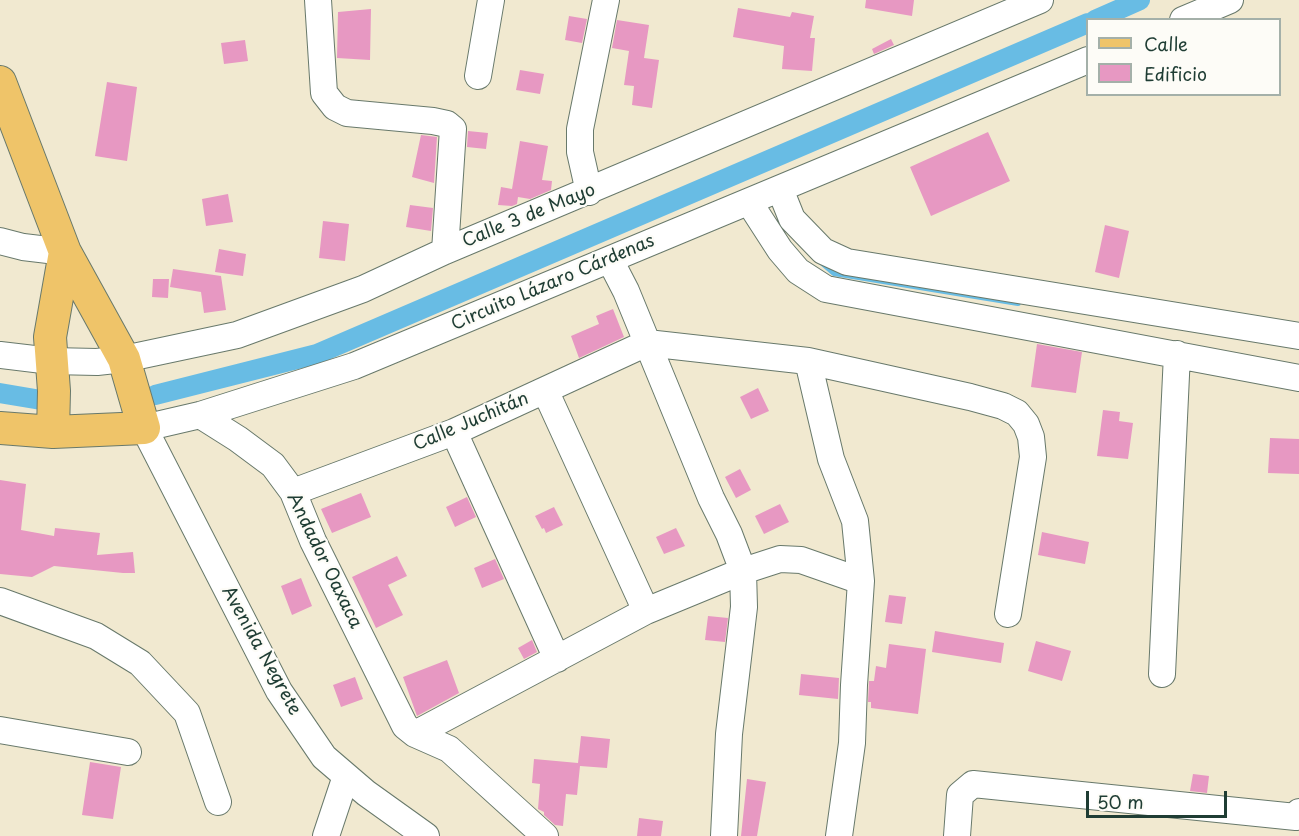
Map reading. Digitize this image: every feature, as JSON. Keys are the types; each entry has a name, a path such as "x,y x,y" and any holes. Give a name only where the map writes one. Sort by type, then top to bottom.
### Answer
{"main road":[{"path":"0,82 65,252 124,359 144,428"},
{"path":"53,432 54,391 50,337 65,252"},
{"name":"Circuito Lázaro Cárdenas","path":"0,428 53,432 144,428"}],"street":[{"path":"318,0 324,93 335,107 347,113 433,121 447,124 453,129 445,251"},
{"path":"478,76 491,0"},
{"path":"589,192 580,152 580,129 606,0"},
{"path":"1188,18 1230,0"},
{"name":"Calle 3 de Mayo","path":"0,355 51,361 97,362 124,359 237,335 363,289 445,251 589,192 1025,3"},
{"name":"Circuito Lázaro Cárdenas","path":"144,428 200,415 354,366 1086,61"},
{"path":"780,189 792,219 823,251 847,262 1299,336"},
{"path":"748,202 780,250 798,271 826,289 1299,378"},
{"path":"0,241 23,247 65,252"},
{"path":"609,260 626,291 743,571 744,607 729,734 724,836"},
{"path":"647,343 808,361 992,403 1017,413 1026,424 1031,436 1033,457 1008,614"},
{"name":"Calle Juchitán","path":"293,492 454,432 647,343"},
{"path":"1162,674 1177,354"},
{"path":"808,361 831,459 855,521 861,581 852,743 838,836"},
{"path":"545,390 646,611"},
{"name":"Andador Oaxaca","path":"200,415 273,465 293,492 313,541 405,726 415,734"},
{"name":"Avenida Negrete","path":"144,428 279,691 324,756 366,793 426,836"},
{"path":"454,432 557,659"},
{"path":"415,734 646,611 743,571 780,559 801,561 861,581"},
{"path":"0,601 96,636 140,663 187,713 218,802"},
{"path":"0,730 128,752"},
{"path":"415,734 449,749 545,836"},
{"path":"326,836 345,776"},
{"path":"957,836 960,795 974,784 1296,817 1299,812"}],"building":[{"path":"866,0 914,0 912,16 865,8"},
{"path":"738,8 790,17 792,12 814,16 810,38 815,38 812,71 782,69 784,46 733,37"},
{"path":"371,9 370,60 337,58 338,12"},
{"path":"569,16 587,19 582,43 565,40"},
{"path":"617,20 649,25 644,58 659,60 652,108 632,105 634,86 624,85 629,51 612,48"},
{"path":"891,39 894,45 874,54 872,49"},
{"path":"245,40 248,61 224,64 221,43"},
{"path":"520,70 544,74 540,94 516,90"},
{"path":"107,82 137,87 127,161 95,156"},
{"path":"468,131 488,133 486,149 467,147"},
{"path":"988,132 1010,181 931,216 910,167"},
{"path":"421,135 437,137 434,183 412,177"},
{"path":"520,141 548,146 542,180 552,181 551,190 530,199 518,197 517,204 512,206 498,205 501,187 512,189"},
{"path":"228,194 233,222 206,226 202,199"},
{"path":"410,205 433,208 431,231 406,227"},
{"path":"323,221 349,224 345,261 319,258"},
{"path":"1105,225 1129,231 1119,278 1095,272"},
{"path":"219,249 246,254 243,276 215,272"},
{"path":"173,269 221,276 226,310 204,313 201,292 170,287"},
{"path":"153,279 169,279 168,298 152,297"},
{"path":"613,309 624,337 579,358 571,336 599,324 596,316"},
{"path":"1037,344 1082,352 1076,393 1031,387"},
{"path":"758,388 769,411 751,419 740,397"},
{"path":"1103,410 1120,412 1119,421 1133,423 1128,459 1097,456"},
{"path":"1270,438 1299,439 1299,474 1268,473"},
{"path":"740,469 751,490 736,498 725,477"},
{"path":"0,480 26,484 21,530 54,536 55,528 100,533 97,555 133,552 135,573 54,566 32,577 0,574"},
{"path":"361,493 371,517 332,533 321,509"},
{"path":"467,497 476,517 455,527 446,507"},
{"path":"780,504 789,522 764,534 755,516"},
{"path":"554,507 563,525 546,533 535,516"},
{"path":"676,528 685,546 664,554 656,537"},
{"path":"1042,532 1089,542 1085,564 1038,555"},
{"path":"397,556 407,576 388,585 403,615 376,628 352,577"},
{"path":"495,559 504,579 482,588 474,568"},
{"path":"301,578 312,606 292,615 281,586"},
{"path":"889,595 906,597 902,624 885,622"},
{"path":"708,616 728,618 725,642 705,640"},
{"path":"935,631 1004,643 1001,663 932,652"},
{"path":"532,640 537,652 524,659 518,648"},
{"path":"1036,641 1071,651 1062,681 1028,671"},
{"path":"889,644 926,649 918,714 871,708 871,702 868,702 869,681 874,681 876,666 886,668"},
{"path":"447,660 459,693 417,716 403,677"},
{"path":"801,674 839,678 838,699 799,695"},
{"path":"355,677 363,699 341,707 333,685"},
{"path":"581,736 610,739 607,768 580,766 577,795 566,794 563,826 555,825 544,815 544,812 538,809 540,784 532,783 534,759 578,763"},
{"path":"90,762 121,767 113,819 82,815"},
{"path":"1193,774 1209,776 1207,793 1190,791"},
{"path":"747,779 766,782 757,836 741,836"},
{"path":"639,818 663,821 661,836 637,836"}],"waterway":[{"path":"1100,18 1140,0"},
{"path":"155,395 317,354 1086,24"},
{"path":"819,260 834,273 1018,303"},
{"path":"0,393 53,402"}]}
